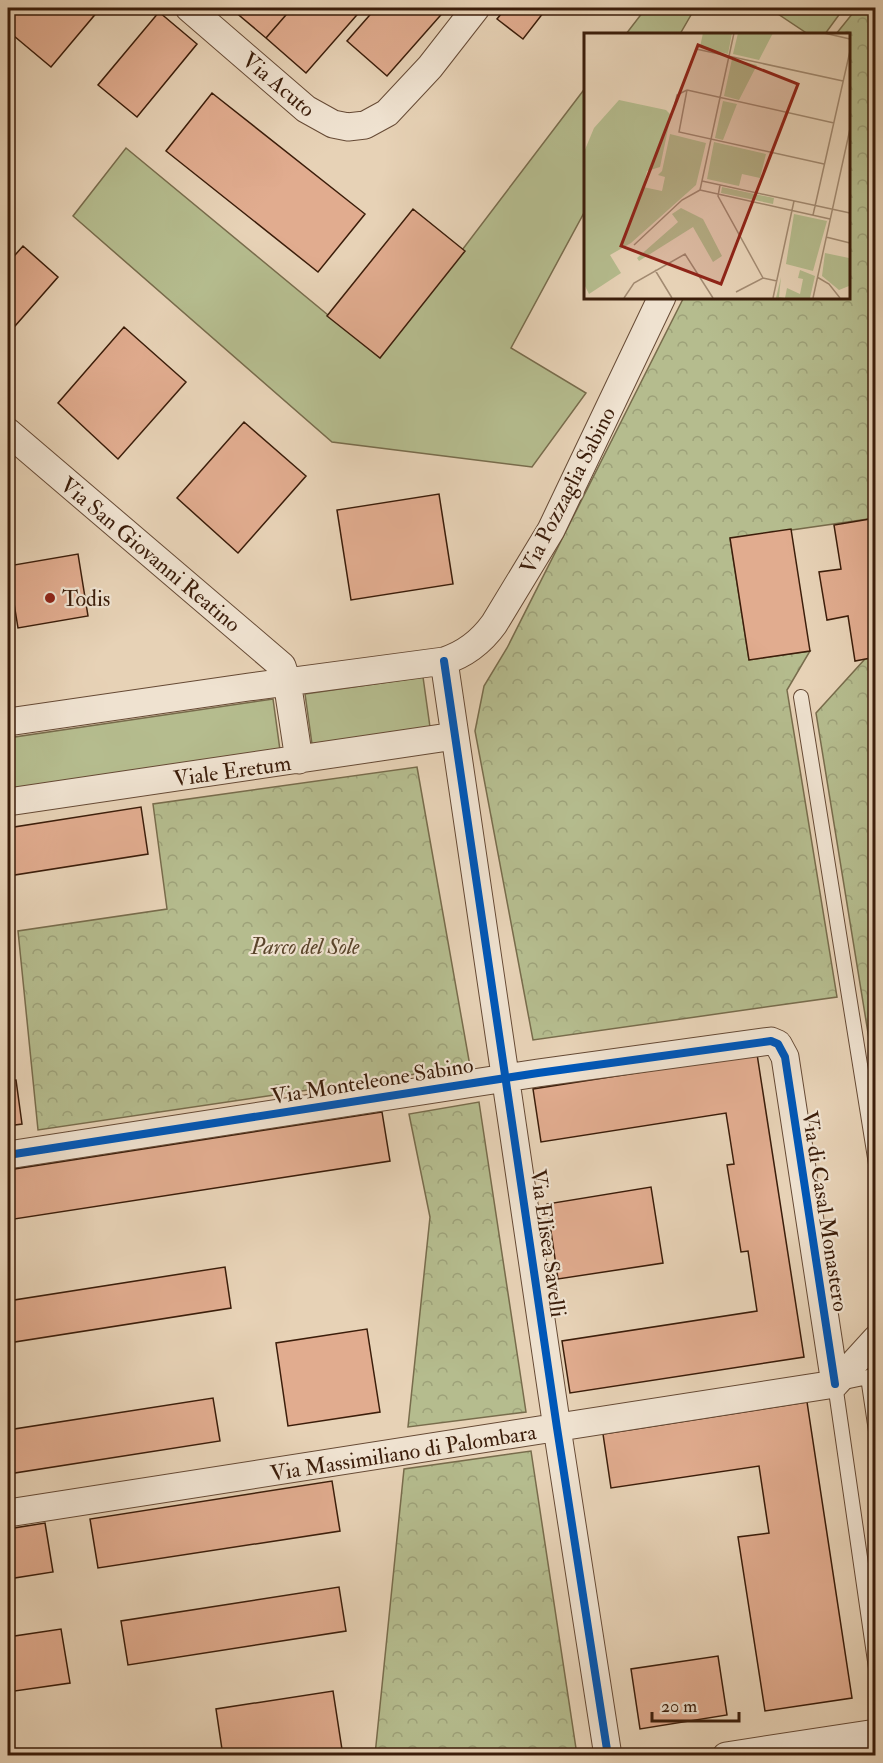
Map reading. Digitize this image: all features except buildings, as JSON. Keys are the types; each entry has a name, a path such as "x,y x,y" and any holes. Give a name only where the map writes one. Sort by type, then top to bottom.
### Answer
{"street":[{"name":"Via Acuto","path":"189,8 313,113 333,124 357,127 380,118 410,90 476,8"},
{"name":"Via Pozzaglia Sabino","path":"444,661 460,655 477,644 502,612 551,530 662,298"},
{"name":"Via San Giovanni Reatino","path":"8,432 282,666 287,681"},
{"path":"8,722 287,681 444,661"},
{"name":"Via Elisea Savelli","path":"444,661 557,1428 608,1755"},
{"path":"287,681 299,760"},
{"name":"Viale Eretum","path":"8,802 455,736"},
{"name":"Via Monteleone Sabino","path":"8,1155 507,1077 764,1041 778,1044"},
{"name":"Via di Casal Monastero","path":"778,1044 785,1057 835,1384"},
{"path":"835,1384 876,1339"},
{"name":"Via Massimiliano di Palombara","path":"8,1514 835,1384"},
{"path":"726,1755 876,1733"}],"lane":[{"path":"801,697 876,1164"},
{"path":"835,1384 868,1377 876,1431"},
{"name":"Via di Casal Monastero","path":"835,1384 876,1668"}],"green space":[{"path":"646,8 695,8 681,33 627,33"},
{"path":"769,8 844,8 826,33 806,33"},
{"path":"857,8 875,8 875,518 730,539 749,660 810,651 787,690 837,997 533,1040 475,731 484,686 507,648 683,298 850,298 850,33 837,33"},
{"path":"584,90 584,213 511,348 586,393 532,467 332,442 73,216 126,148 380,358"},
{"path":"875,657 875,1076 816,713 865,659"},
{"path":"423,677 430,727 312,744 305,694"},
{"path":"273,699 280,750 8,790 8,738"},
{"name":"Parco del Sole","path":"417,767 470,1066 38,1130 18,931 167,909 153,804"},
{"path":"479,1102 526,1412 408,1427 430,1217 409,1114"},
{"path":"531,1451 577,1755 375,1755 404,1469"}],"cycle path":[{"path":"444,661 557,1428 608,1756"},
{"path":"8,1155 538,1073 771,1041 778,1044 785,1057 835,1384"}],"place":[{"name":"Todis","path":"50,598"}]}
